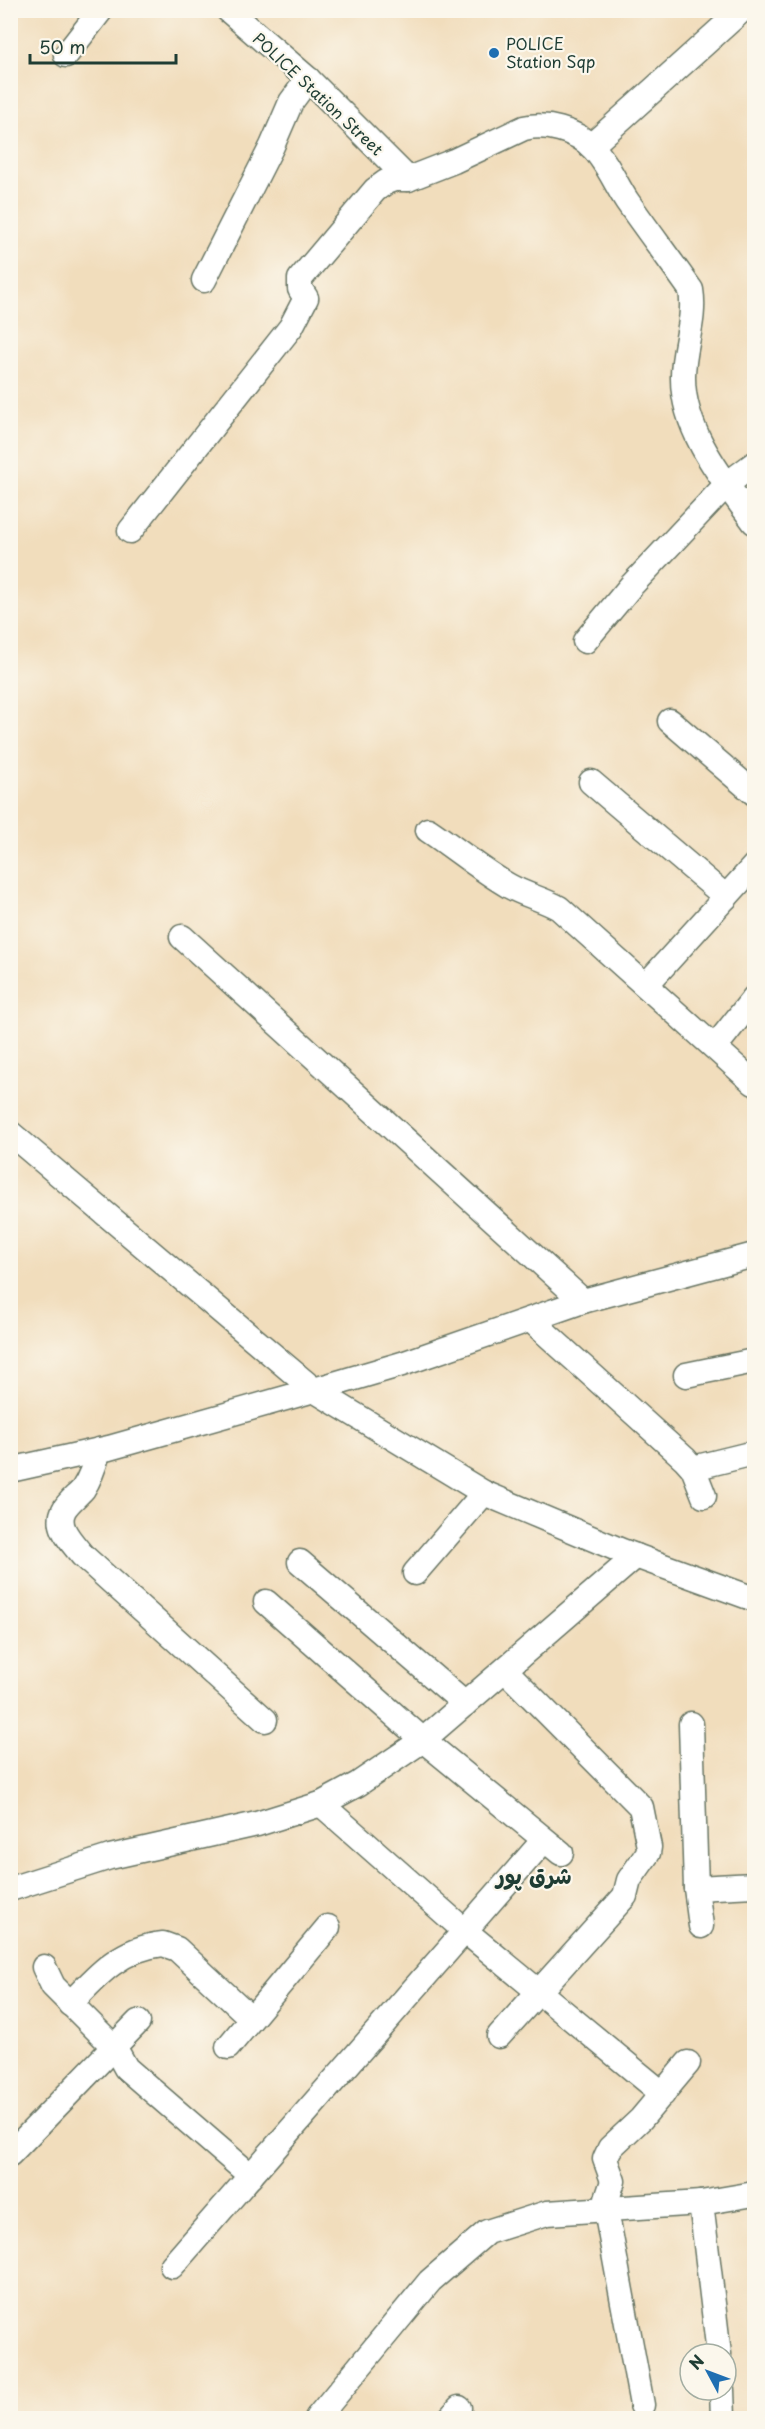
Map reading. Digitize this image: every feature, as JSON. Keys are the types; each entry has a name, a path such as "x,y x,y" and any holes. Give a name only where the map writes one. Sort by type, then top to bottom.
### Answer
{"street":[{"path":"66,55 101,10"},
{"name":"POLICE Station Street","path":"228,10 308,80 408,179"},
{"path":"591,146 742,10"},
{"path":"204,280 272,146 291,102 308,80"},
{"path":"130,531 291,327 306,298 300,289 300,279 375,190 386,182 394,179 408,179 454,161 524,128 537,125 564,130 591,146 691,290 694,307 682,376 686,408 705,450 754,522"},
{"path":"585,641 631,586 727,484 754,464"},
{"path":"670,721 754,793"},
{"path":"591,782 726,897"},
{"path":"428,830 506,884 525,895 559,908 754,1083"},
{"path":"646,985 754,866"},
{"path":"182,937 584,1301"},
{"path":"715,1047 754,998"},
{"path":"10,1132 314,1390 484,1493 636,1556 754,1599"},
{"path":"10,1470 99,1450 314,1390 402,1364 584,1301 754,1255"},
{"path":"531,1320 693,1468 704,1496"},
{"path":"686,1376 754,1360"},
{"path":"99,1450 88,1480 64,1510 61,1521 65,1533 82,1555 266,1720"},
{"path":"693,1468 754,1453"},
{"path":"415,1573 484,1493"},
{"path":"10,1889 110,1857 257,1824 321,1804 358,1784 423,1740 636,1556"},
{"path":"300,1562 465,1704"},
{"path":"172,2266 465,1930 553,1846 423,1740 266,1602"},
{"path":"499,2036 625,1896 629,1880 645,1858 649,1847 643,1813 636,1802 505,1670"},
{"path":"691,1724 696,1888 700,1926"},
{"path":"321,1804 465,1930 663,2094"},
{"path":"696,1888 754,1885"},
{"path":"228,2047 328,1927"},
{"path":"70,2004 102,1970 114,1961 164,1944 177,1949 251,2018"},
{"path":"44,1967 53,1986 115,2048 126,2068 251,2175"},
{"path":"10,2154 138,2022"},
{"path":"642,2405 606,2210 613,2181 606,2164 606,2154 688,2064"},
{"path":"317,2418 430,2281 487,2232 547,2213 701,2203 754,2194"},
{"path":"701,2203 718,2342"},
{"path":"722,2402 723,2418"}],"place":[{"name":"POLICE Station Sqp","path":"494,53"}],"district":[{"name":"شرق پور","path":"534,1876"}]}
